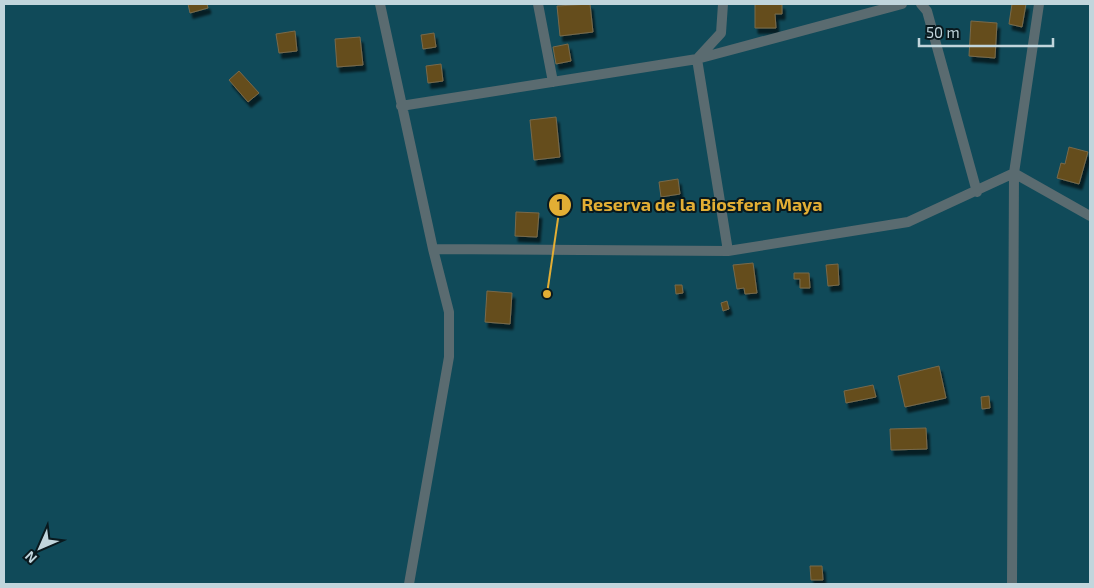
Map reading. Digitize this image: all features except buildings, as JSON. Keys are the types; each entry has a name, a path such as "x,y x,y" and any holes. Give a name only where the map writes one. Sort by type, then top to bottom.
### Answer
{"street":[{"path":"380,4 433,249 449,312 449,357 409,584"},
{"path":"538,4 553,82"},
{"path":"697,60 721,33 723,4"},
{"path":"401,106 697,60 902,4"},
{"path":"921,4 927,11 977,192"},
{"path":"1012,584 1014,173 1039,4"},
{"path":"697,60 728,251"},
{"path":"433,249 728,251 908,222 977,192 1014,173"},
{"path":"1014,173 1090,216"}],"shaded area":[{"path":"4,4 1090,4 1090,584 4,584"}],"place":[{"name":"Reserva de la Biosfera Maya","path":"547,294"}]}
